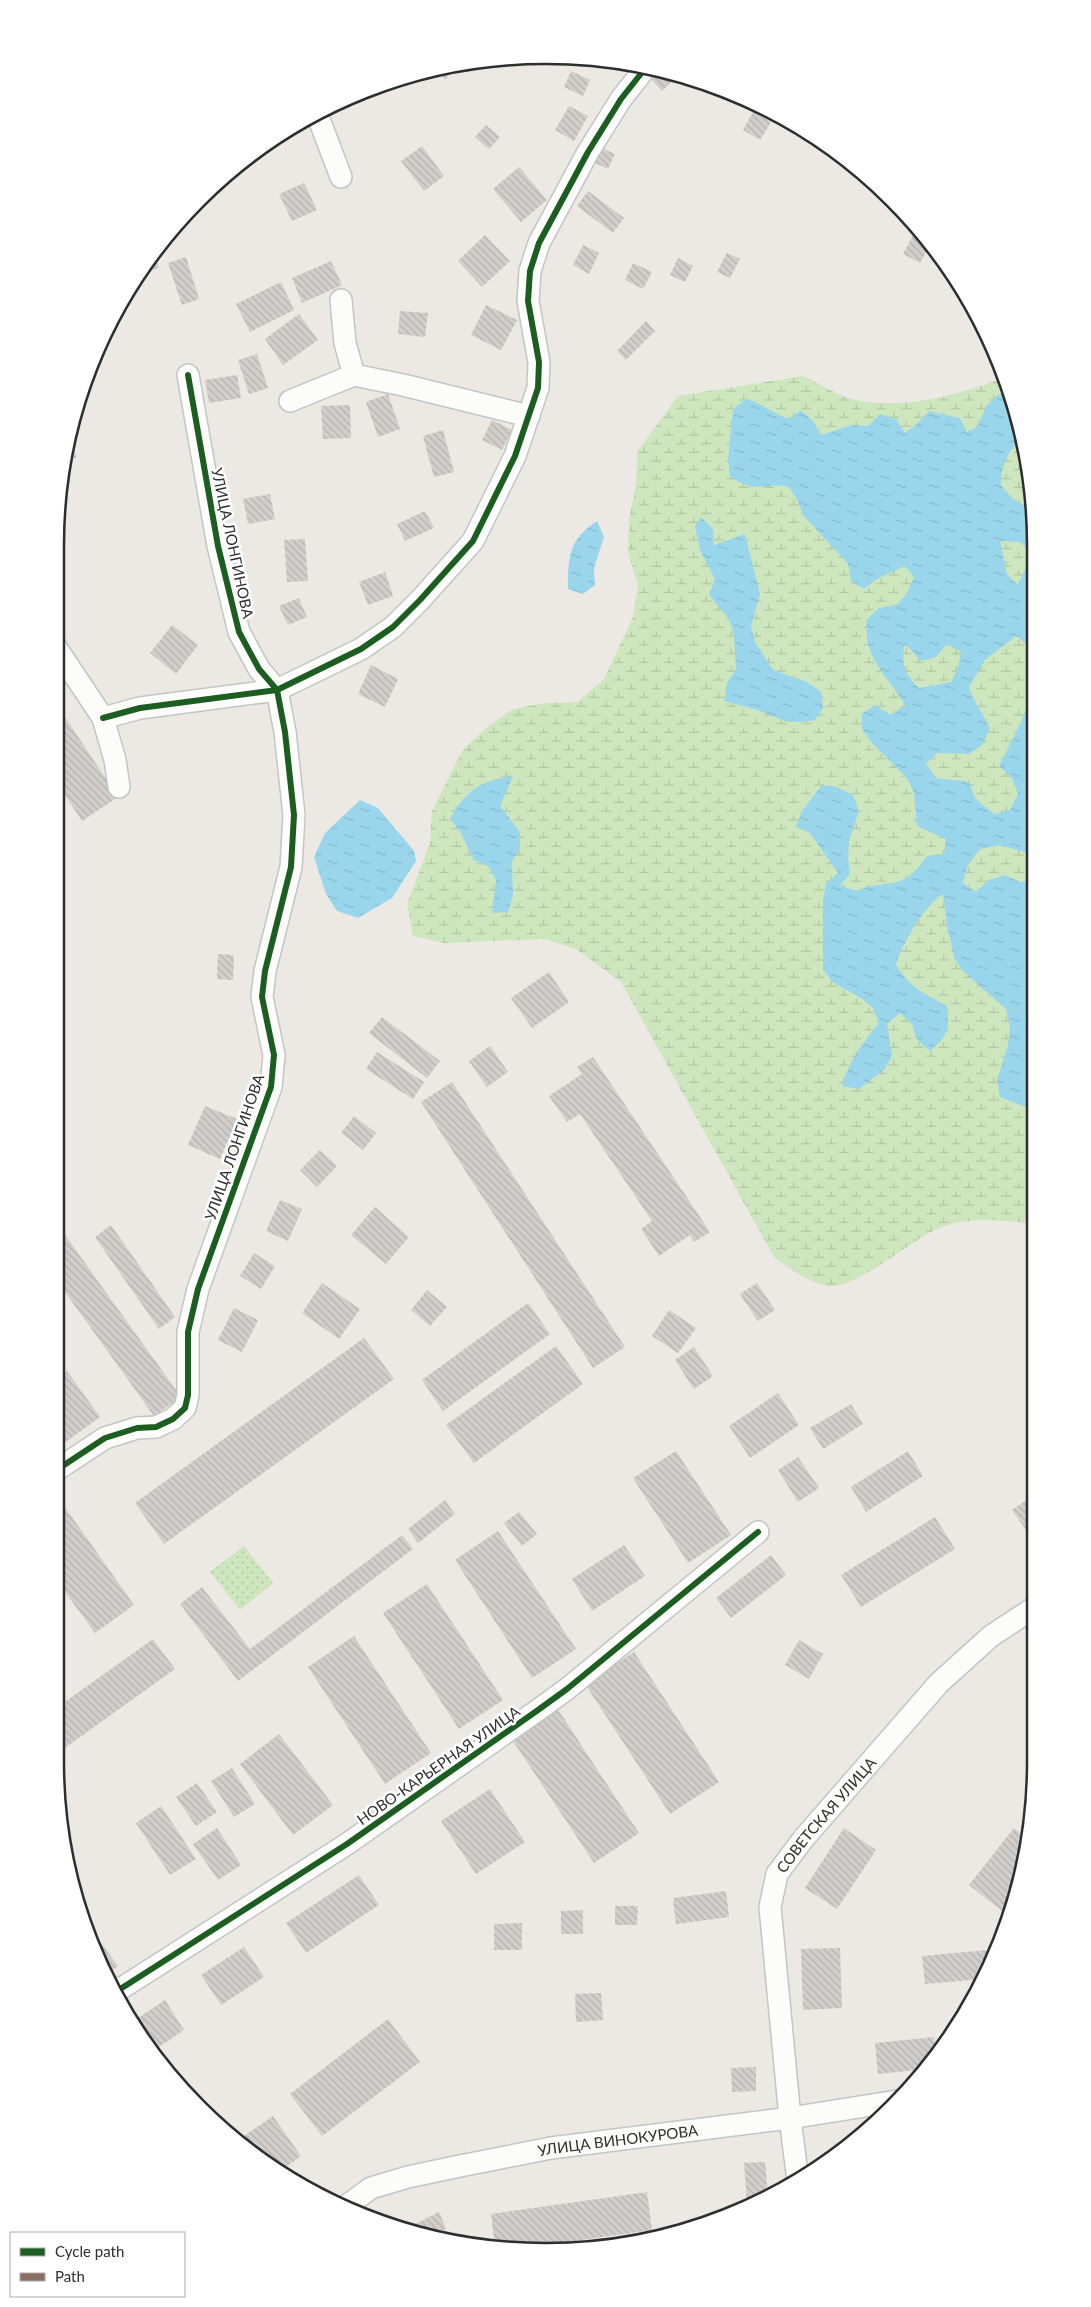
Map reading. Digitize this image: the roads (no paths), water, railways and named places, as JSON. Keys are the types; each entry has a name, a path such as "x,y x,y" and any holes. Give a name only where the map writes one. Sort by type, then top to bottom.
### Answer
{"street":[{"path":"103,718 140,708 277,690 361,649 392,626 420,600 473,541 515,456 538,388 539,362 528,301 530,271 539,243 592,144 620,99 641,73"},
{"path":"319,120 341,177"},
{"path":"341,300 345,343 354,375"},
{"name":"УЛИЦА ЛОНГИНОВА","path":"64,1465 105,1438 137,1428 156,1427 174,1420 185,1408 188,1395 188,1332 198,1289 271,1087 274,1055 262,997 265,971 291,867 294,815 285,732 277,690 259,669 239,632 218,546 188,375"},
{"path":"290,401 354,375 529,416"},
{"path":"64,660 103,718 115,760 119,787"},
{"name":"НОВО-КАРЬЕРНАЯ УЛИЦА","path":"121,1989 347,1844 538,1710 567,1689 758,1532"},
{"name":"СОВЕТСКАЯ УЛИЦА","path":"797,2172 770,1907 777,1874 804,1838 939,1684 991,1636 1027,1613"},
{"name":"УЛИЦА ВИНОКУРОВА","path":"350,2202 371,2188 408,2177 551,2148 790,2118 885,2103"}],"water":[{"path":"1001,393 1003,394 1016,444 1006,460 1002,472 1001,485 1011,497 1025,507 1027,549 1020,542 1000,541 1007,574 1018,585 1027,565 1027,644 1016,636 985,660 969,687 990,729 982,745 969,754 937,753 926,764 936,778 969,782 975,798 994,814 1010,810 1018,794 1012,778 999,766 1027,706 1027,853 1000,845 980,849 968,865 963,883 976,892 987,881 1005,875 1020,882 1027,881 1027,1107 1000,1097 997,1080 1008,1045 1010,1028 1006,1009 965,973 955,960 947,926 943,894 921,916 904,945 896,964 906,979 912,984 947,1006 948,1026 944,1036 930,1051 917,1040 912,1024 900,1013 887,1024 892,1056 885,1069 859,1089 842,1086 853,1059 879,1023 873,1008 861,998 832,982 823,969 823,900 826,884 838,873 810,833 796,827 802,811 822,785 837,787 853,795 859,811 849,841 848,858 850,874 840,885 856,891 868,887 895,883 910,876 927,856 944,854 946,839 917,826 914,793 907,778 871,742 862,729 862,714 875,705 891,715 905,705 872,656 867,633 867,619 879,608 897,605 907,593 914,577 905,566 877,579 864,589 851,581 848,564 803,515 798,501 789,487 754,487 739,482 730,476 728,459 733,409 746,399 789,419 801,410 813,421 821,435 852,425 868,426 880,414 896,419 905,433 929,411 960,418 967,432 977,427 987,405","holes":["947,644 961,652 958,668 951,682 919,688 905,669 903,658 904,645 921,661 936,657"]},
{"path":"701,517 713,529 714,545 745,534 760,594 751,626 755,642 773,670 807,682 821,692 823,708 815,720 789,722 754,709 724,701 727,683 736,669 734,635 729,619 709,595 715,579 700,550 695,526"},
{"path":"597,521 604,537 594,568 595,585 583,594 568,589 570,558 572,550 581,535"},
{"path":"513,776 500,806 520,832 520,848 512,862 513,895 508,912 492,913 496,880 488,866 474,860 460,831 450,819 462,801 475,789 492,780"},
{"path":"360,800 378,808 414,851 416,861 392,898 358,918 337,911 326,894 314,857 325,833"}]}
